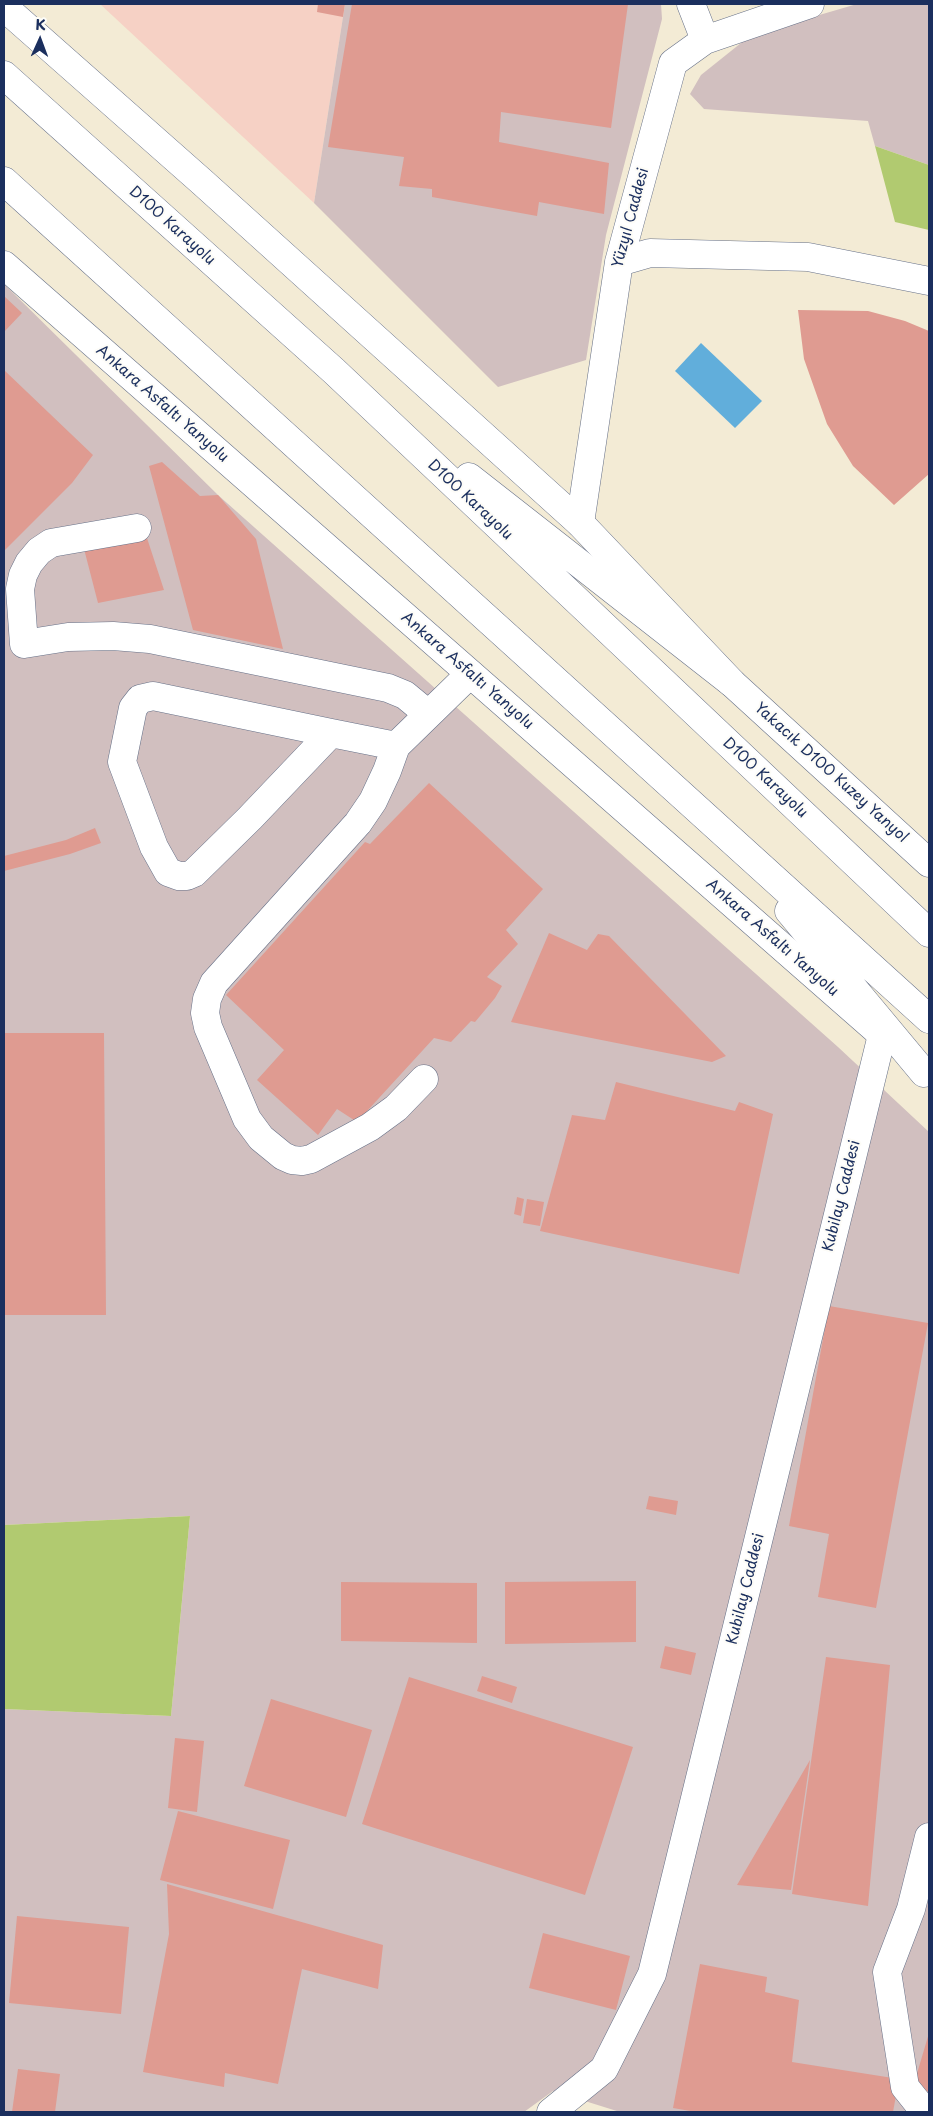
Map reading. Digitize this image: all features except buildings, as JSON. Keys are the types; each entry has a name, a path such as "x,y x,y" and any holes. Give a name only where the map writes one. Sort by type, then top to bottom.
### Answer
{"main road":[{"path":"691,4 705,40"},
{"name":"Yüzyıl Caddesi","path":"580,523 619,262 673,63 705,40 810,4"},
{"path":"4,7 201,181 580,523 732,683"},
{"name":"D100 Karayolu","path":"4,76 334,372 929,932"},
{"path":"4,181 929,1019"},
{"path":"619,262 650,253 808,257 929,281"},
{"name":"Ankara Asfaltı Yanyolu","path":"4,265 882,1034 927,1076"},
{"path":"334,372 732,683"},
{"path":"137,528 51,543 39,551 29,563 23,575 20,589 24,644 68,638 113,636 150,638 388,688 405,695 428,714"},
{"path":"424,1079 396,1108 370,1128 311,1159 302,1161 292,1160 261,1138 247,1119 208,1027 205,1013 207,999 214,984 358,824 384,779 396,746 470,674"},
{"name":"Yakacık D100 Kuzey Yanyol","path":"732,683 929,863"},
{"path":"331,733 250,818 194,873 187,876 178,876 168,872 154,847 122,762 124,744 136,702 146,696 153,696 396,746"},
{"path":"727,836 927,1076"},
{"name":"Kubilay Caddesi","path":"552,2112 604,2069 652,1974 882,1034"},
{"path":"926,2112 905,2087 887,1972 911,1909 929,1837"}],"shaded area":[{"path":"100,4 345,4 314,203"},
{"path":"345,4 661,4 662,19 606,235 586,360 498,387 314,203"},
{"path":"857,4 929,4 929,165 875,146 868,121 704,109 690,94 701,75 751,35"},
{"path":"4,284 218,495 838,1047 929,1132 929,2112 620,2112 553,2091 524,2112 4,2112 4,1709 171,1716 190,1516 4,1525"}],"green space":[{"path":"875,146 929,165 929,230 895,222"},
{"path":"190,1516 171,1716 4,1709 4,1525"}],"water":[{"path":"701,343 762,401 735,428 675,371"}]}
